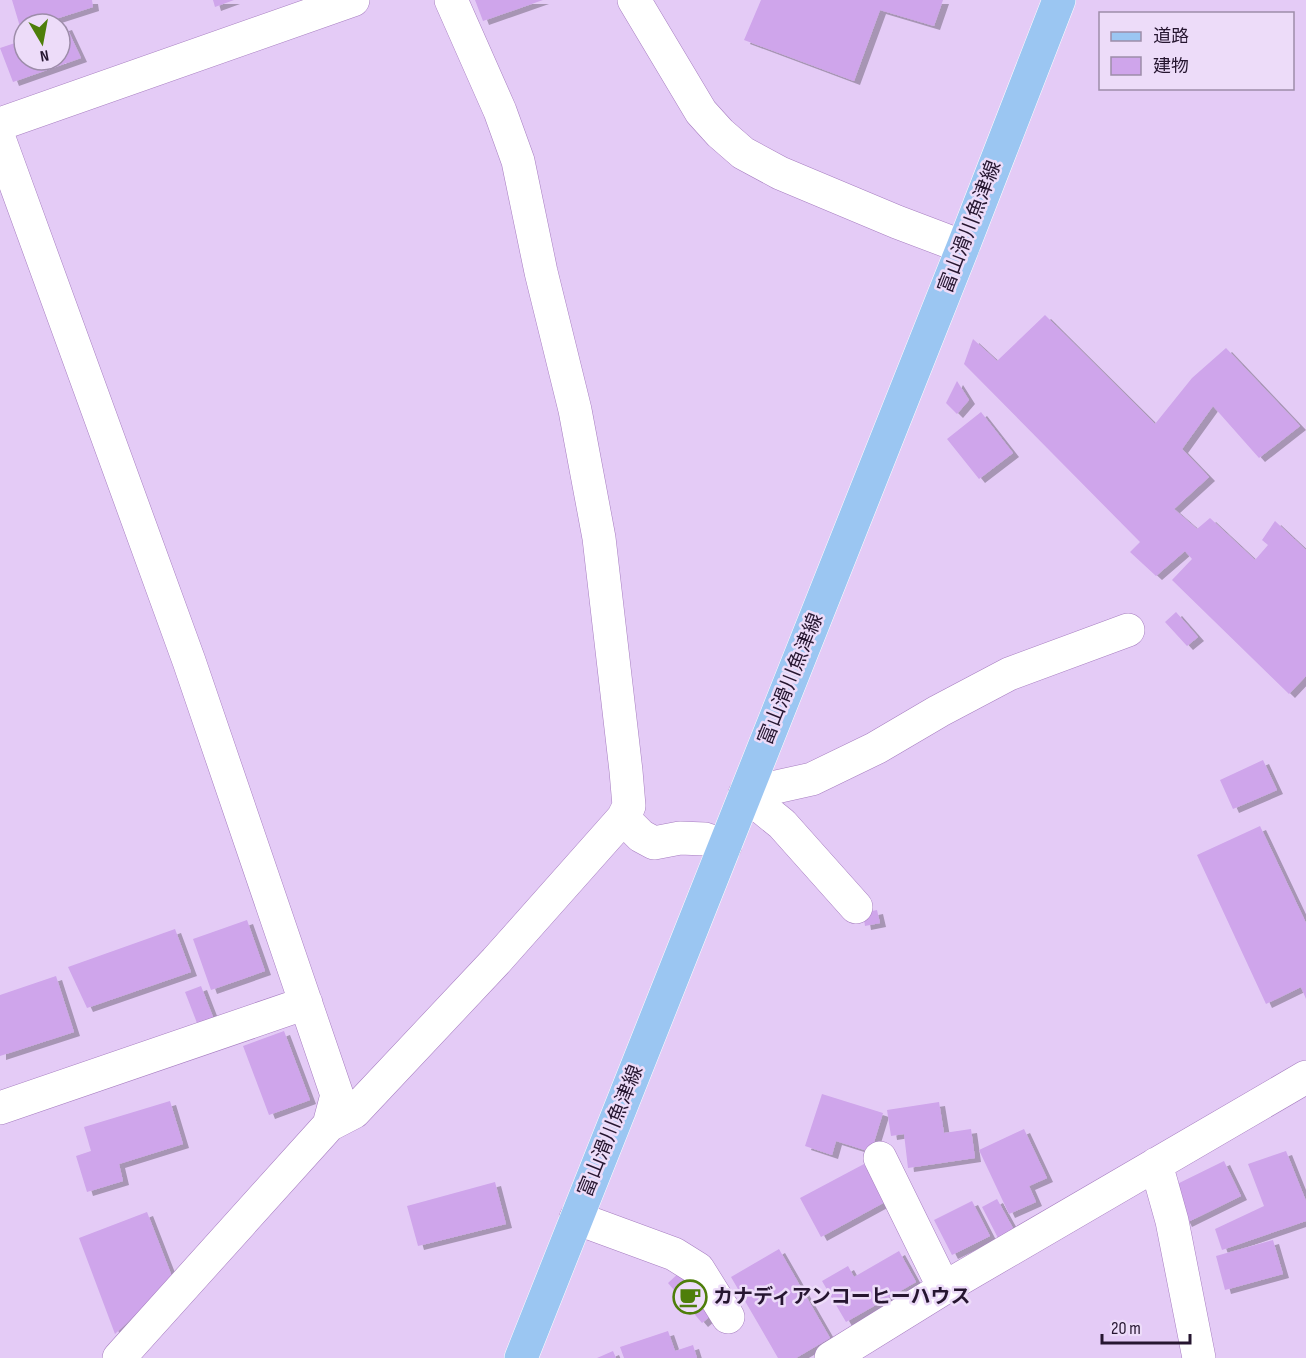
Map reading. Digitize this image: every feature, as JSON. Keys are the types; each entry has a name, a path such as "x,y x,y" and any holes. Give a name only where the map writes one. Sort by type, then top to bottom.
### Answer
{"main road":[{"name":"富山滑川魚津線","path":"521,1358 1059,0"}],"street":[{"path":"0,124 353,0"},
{"path":"118,1358 329,1125 354,1112 496,961 623,818 629,806 599,538 575,410 541,272 518,161 500,111 451,0"},
{"path":"634,0 701,112 743,153 780,173 963,247"},
{"path":"0,141 189,661 337,1095 329,1125"},
{"path":"745,794 812,779 1010,674 1128,630"},
{"path":"745,794 782,824 856,907"},
{"path":"623,818 641,836 654,843 680,838 705,839 724,846"},
{"path":"0,1108 306,1003"},
{"path":"831,1358 944,1288 1306,1077"},
{"path":"880,1158 944,1288"},
{"path":"1156,1164 1172,1221 1199,1358"},
{"path":"576,1218 674,1254 698,1269 728,1317"}],"building":[{"path":"12,0 92,0 93,7 72,14 16,12"},
{"path":"213,0 234,0 215,7"},
{"path":"475,0 543,0 483,21"},
{"path":"761,0 943,0 934,26 880,10 854,81 744,40"},
{"path":"72,39 81,58 72,61"},
{"path":"12,44 12,72 41,72 13,82 0,48"},
{"path":"1045,315 1155,424 1192,378 1226,348 1300,426 1259,458 1213,406 1182,449 1209,477 1174,509 1197,529 1210,518 1255,560 1268,545 1262,540 1275,521 1306,550 1306,676 1289,694 1172,580 1192,559 1185,551 1156,576 1130,552 1140,542 964,364 973,339 997,361"},
{"path":"957,381 969,400 957,414 946,403"},
{"path":"981,412 1013,453 979,479 947,439"},
{"path":"1176,612 1198,637 1187,646 1165,622"},
{"path":"1263,760 1277,790 1233,809 1220,780"},
{"path":"1260,826 1306,923 1306,999 1301,987 1266,1004 1197,855"},
{"path":"877,910 880,923 865,926 863,913"},
{"path":"247,920 265,971 211,990 193,939"},
{"path":"175,929 191,972 87,1008 68,967"},
{"path":"56,976 74,1032 0,1056 0,995"},
{"path":"201,986 213,1017 197,1023 185,992"},
{"path":"284,1031 310,1100 269,1115 243,1046"},
{"path":"822,1094 883,1113 871,1152 836,1141 832,1155 805,1146"},
{"path":"170,1101 183,1144 119,1164 123,1181 87,1192 76,1156 91,1151 84,1127"},
{"path":"939,1102 944,1133 971,1129 975,1158 908,1168 904,1134 891,1136 887,1110"},
{"path":"1024,1129 1047,1178 1029,1186 1036,1202 1009,1214 979,1150"},
{"path":"1286,1151 1306,1201 1306,1221 1222,1250 1215,1229 1264,1206 1248,1164"},
{"path":"1224,1161 1241,1196 1186,1223 1169,1188"},
{"path":"864,1164 885,1202 821,1237 800,1198"},
{"path":"495,1182 506,1224 418,1246 407,1206"},
{"path":"997,1199 1014,1230 998,1238 982,1207"},
{"path":"972,1201 990,1236 952,1255 934,1220"},
{"path":"147,1212 173,1279 115,1334 79,1238"},
{"path":"1273,1240 1283,1274 1225,1290 1216,1256"},
{"path":"779,1249 830,1338 796,1358 778,1358 731,1277"},
{"path":"899,1251 916,1282 846,1322 822,1281 848,1266 854,1277"},
{"path":"681,1271 715,1312 702,1323 668,1283"},
{"path":"668,1331 675,1351 693,1345 697,1358 624,1358 620,1347"},
{"path":"613,1351 616,1358 597,1358"}],"place":[{"name":"カナディアンコーヒーハウス","path":"690,1297"}]}
